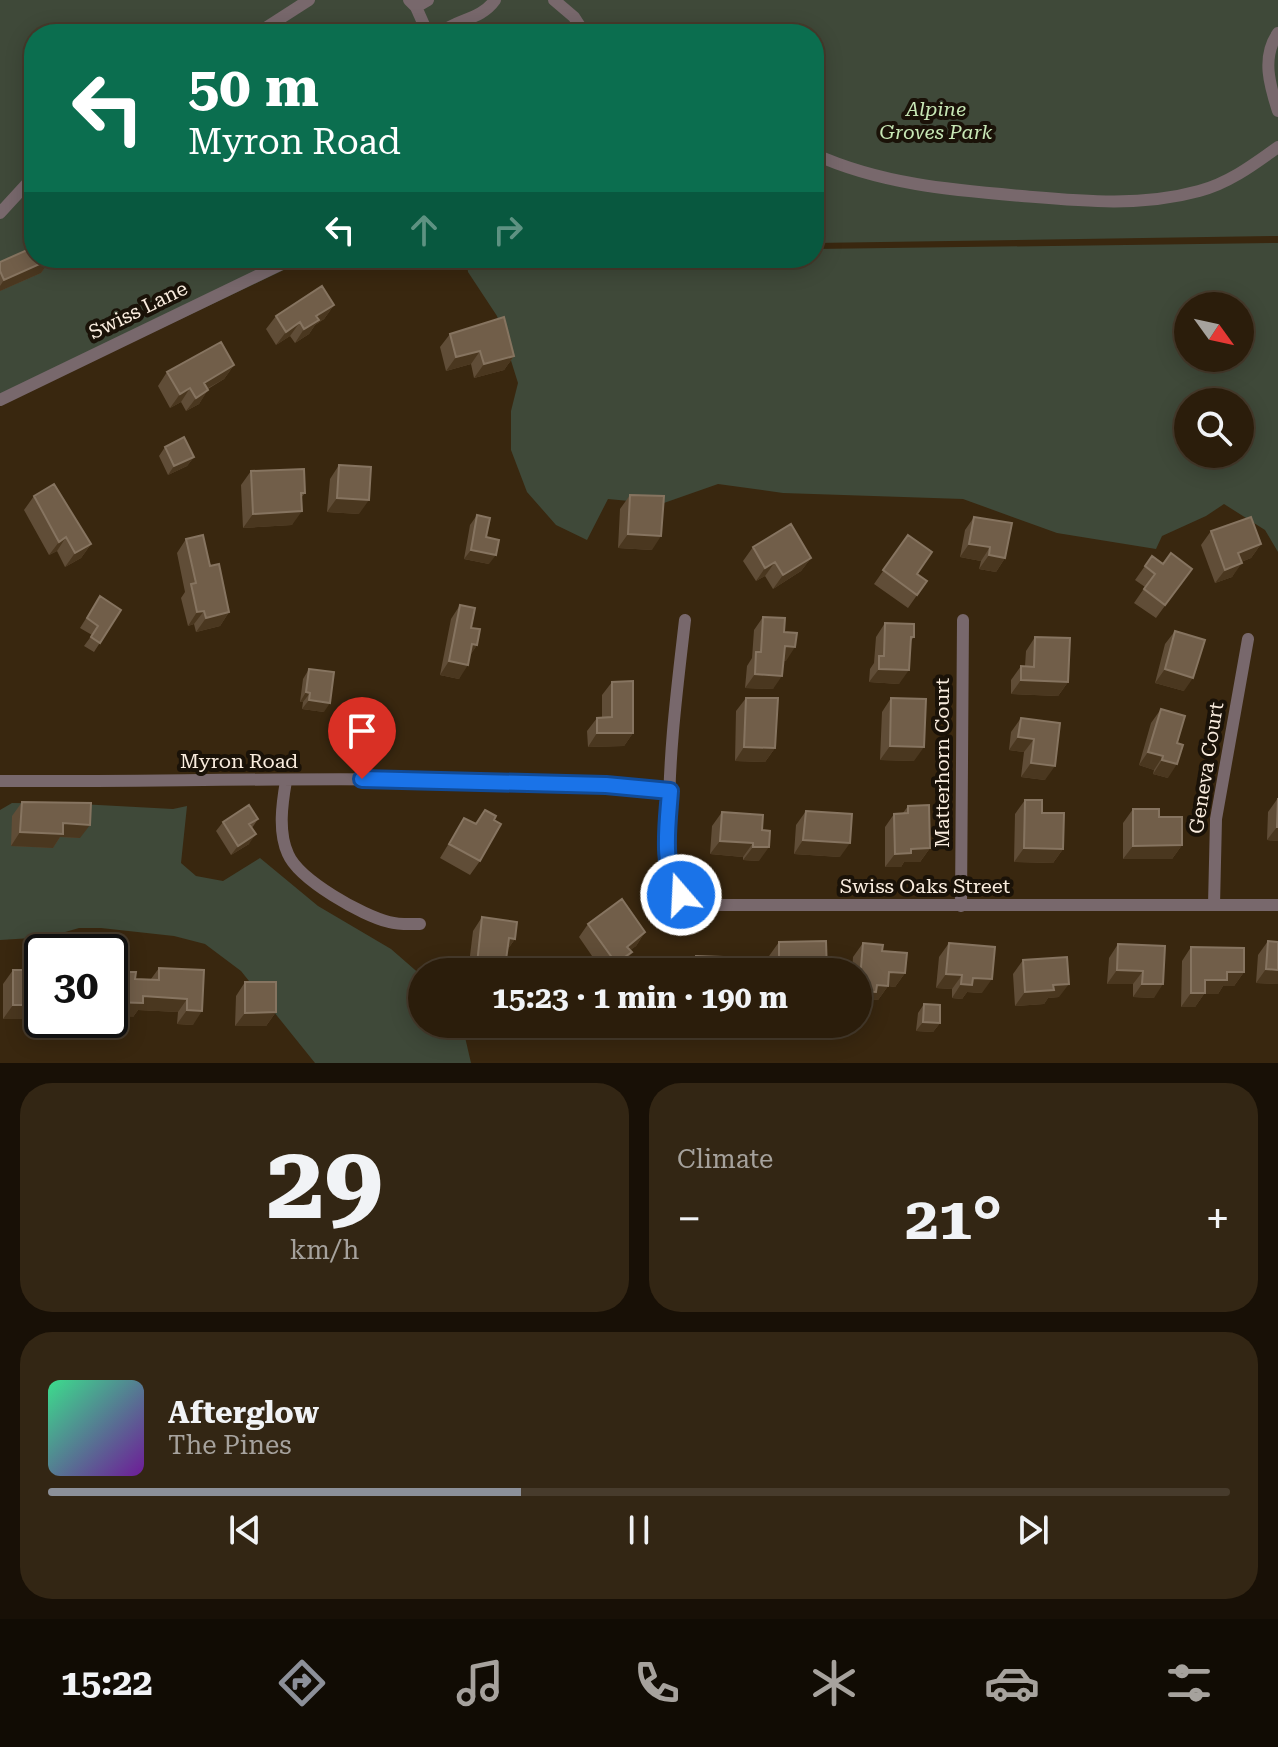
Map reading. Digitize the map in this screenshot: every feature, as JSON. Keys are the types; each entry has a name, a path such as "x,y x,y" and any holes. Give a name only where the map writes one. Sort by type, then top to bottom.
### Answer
{"street":[{"path":"272,24 309,0"},
{"path":"458,24 474,19 495,0"},
{"path":"554,0 579,24"},
{"path":"418,2 425,24"},
{"path":"1278,33 1268,61 1269,80 1278,111"},
{"path":"824,158 877,177 940,189 1086,202 1122,202 1182,195 1208,188 1242,172 1277,145"},
{"path":"0,213 24,187"},
{"name":"Swiss Lane","path":"0,400 273,268"},
{"path":"670,791 675,699 685,620"},
{"name":"Matterhorn Court","path":"961,906 963,620"},
{"name":"Geneva Court","path":"1214,905 1216,819 1248,639"},
{"name":"Myron Road","path":"0,781 472,781 606,785 670,791"},
{"path":"286,781 282,821 288,854 295,867 306,878 374,917 388,922 420,924"},
{"name":"Swiss Oaks Street","path":"670,791 670,875 674,886 691,901 702,905 1278,905"}],"green space":[{"name":"Alpine Groves Park","path":"0,0 1278,0 1278,236 824,243 824,24 24,24 24,268 288,268 0,405"},
{"path":"1278,243 1278,552 1265,530 1224,504 1206,516 1162,536 1156,549 1057,533 963,499 783,493 718,484 661,504 608,499 587,540 556,525 527,492 511,450 511,411 518,383 497,316 467,268 824,268 824,249"},
{"path":"12,803 173,809 187,806 181,863 196,876 223,881 260,858 318,906 391,949 408,964 408,1038 465,1038 471,1063 315,1063 241,971 205,944 174,936 101,928 79,928 58,934 24,934 24,938 0,940 0,810"}],"building":[{"path":"24,251 24,268 31,268 4,280 0,262"},
{"path":"322,286 334,305 316,316 319,320 304,329 300,322 286,332 276,316"},
{"path":"504,317 514,356 484,364 480,351 456,357 450,334"},
{"path":"221,342 234,365 204,383 208,390 196,398 190,388 180,394 167,372"},
{"path":"184,437 194,457 174,466 165,447"},
{"path":"339,465 371,467 369,500 337,498"},
{"path":"304,469 302,511 253,514 251,471"},
{"path":"54,484 91,544 75,553 66,537 59,542 34,496"},
{"path":"630,495 664,496 661,536 628,534"},
{"path":"477,515 490,518 486,537 499,540 496,555 471,550"},
{"path":"974,517 1012,523 1005,558 989,555 990,547 969,544"},
{"path":"1251,517 1261,544 1238,553 1242,563 1225,570 1211,531"},
{"path":"791,524 811,558 783,575 775,562 765,568 753,547"},
{"path":"203,535 210,566 219,564 229,612 206,618 204,611 197,612 191,584 196,583 186,539"},
{"path":"908,535 932,552 917,574 927,581 917,595 883,570"},
{"path":"1171,553 1192,569 1165,605 1144,589 1155,574 1145,566 1152,556 1163,564"},
{"path":"100,596 121,610 100,643 91,637 98,626 87,618"},
{"path":"460,605 475,608 471,628 480,629 477,645 472,644 468,665 449,661"},
{"path":"763,617 785,618 784,632 797,633 795,647 785,646 782,676 755,674 756,652 761,652"},
{"path":"885,623 914,624 909,670 879,669 879,656 884,656"},
{"path":"1175,631 1205,640 1193,678 1165,669"},
{"path":"1035,637 1070,638 1068,682 1021,680 1021,666 1034,667"},
{"path":"309,669 334,672 330,703 309,700 310,693 306,692"},
{"path":"633,681 633,733 597,733 597,718 612,717 612,682"},
{"path":"746,698 778,698 775,748 744,747"},
{"path":"891,698 926,699 924,747 890,746"},
{"path":"1161,709 1185,716 1177,743 1183,745 1177,764 1148,752"},
{"path":"1021,718 1060,723 1055,766 1031,763 1034,739 1018,737"},
{"path":"1025,800 1042,800 1042,813 1064,813 1063,849 1024,848"},
{"path":"22,802 91,803 90,825 63,823 63,834 20,832"},
{"path":"249,805 258,819 249,824 256,834 238,846 223,822"},
{"path":"929,805 930,848 895,854 894,814 908,813 908,806"},
{"path":"1133,809 1159,809 1159,817 1182,817 1182,845 1133,846"},
{"path":"485,810 496,816 494,820 501,824 480,861 449,844 464,818 476,824"},
{"path":"806,811 852,814 850,843 803,840"},
{"path":"722,812 763,815 762,830 770,831 769,847 720,841"},
{"path":"622,899 645,932 627,947 632,952 623,958 612,958 588,924"},
{"path":"482,917 517,922 515,939 509,938 506,958 478,958"},
{"path":"826,941 827,958 779,958 779,942"},
{"path":"1268,941 1278,942 1278,970 1266,969"},
{"path":"863,943 883,945 882,951 907,953 905,973 889,972 888,986 877,985 876,992 872,992 872,958 862,958"},
{"path":"949,943 995,947 992,979 973,978 972,985 961,984 962,975 946,974"},
{"path":"1118,944 1165,946 1163,984 1142,984 1143,971 1117,970"},
{"path":"1191,947 1244,948 1244,972 1227,972 1227,980 1205,980 1205,993 1191,993"},
{"path":"696,956 751,958 696,958"},
{"path":"1067,957 1069,984 1053,985 1054,990 1025,992 1023,960"},
{"path":"159,968 204,970 202,1011 187,1010 187,999 143,996 143,1003 128,1003 128,972 136,972 135,979 159,980"},
{"path":"13,970 24,970 24,1005 13,1005"},
{"path":"245,982 276,982 276,1012 245,1013"},
{"path":"924,1004 940,1005 940,1023 923,1022"}],"route":[{"path":"362,779 606,785 670,791 669,869 674,886 681,895"}]}
